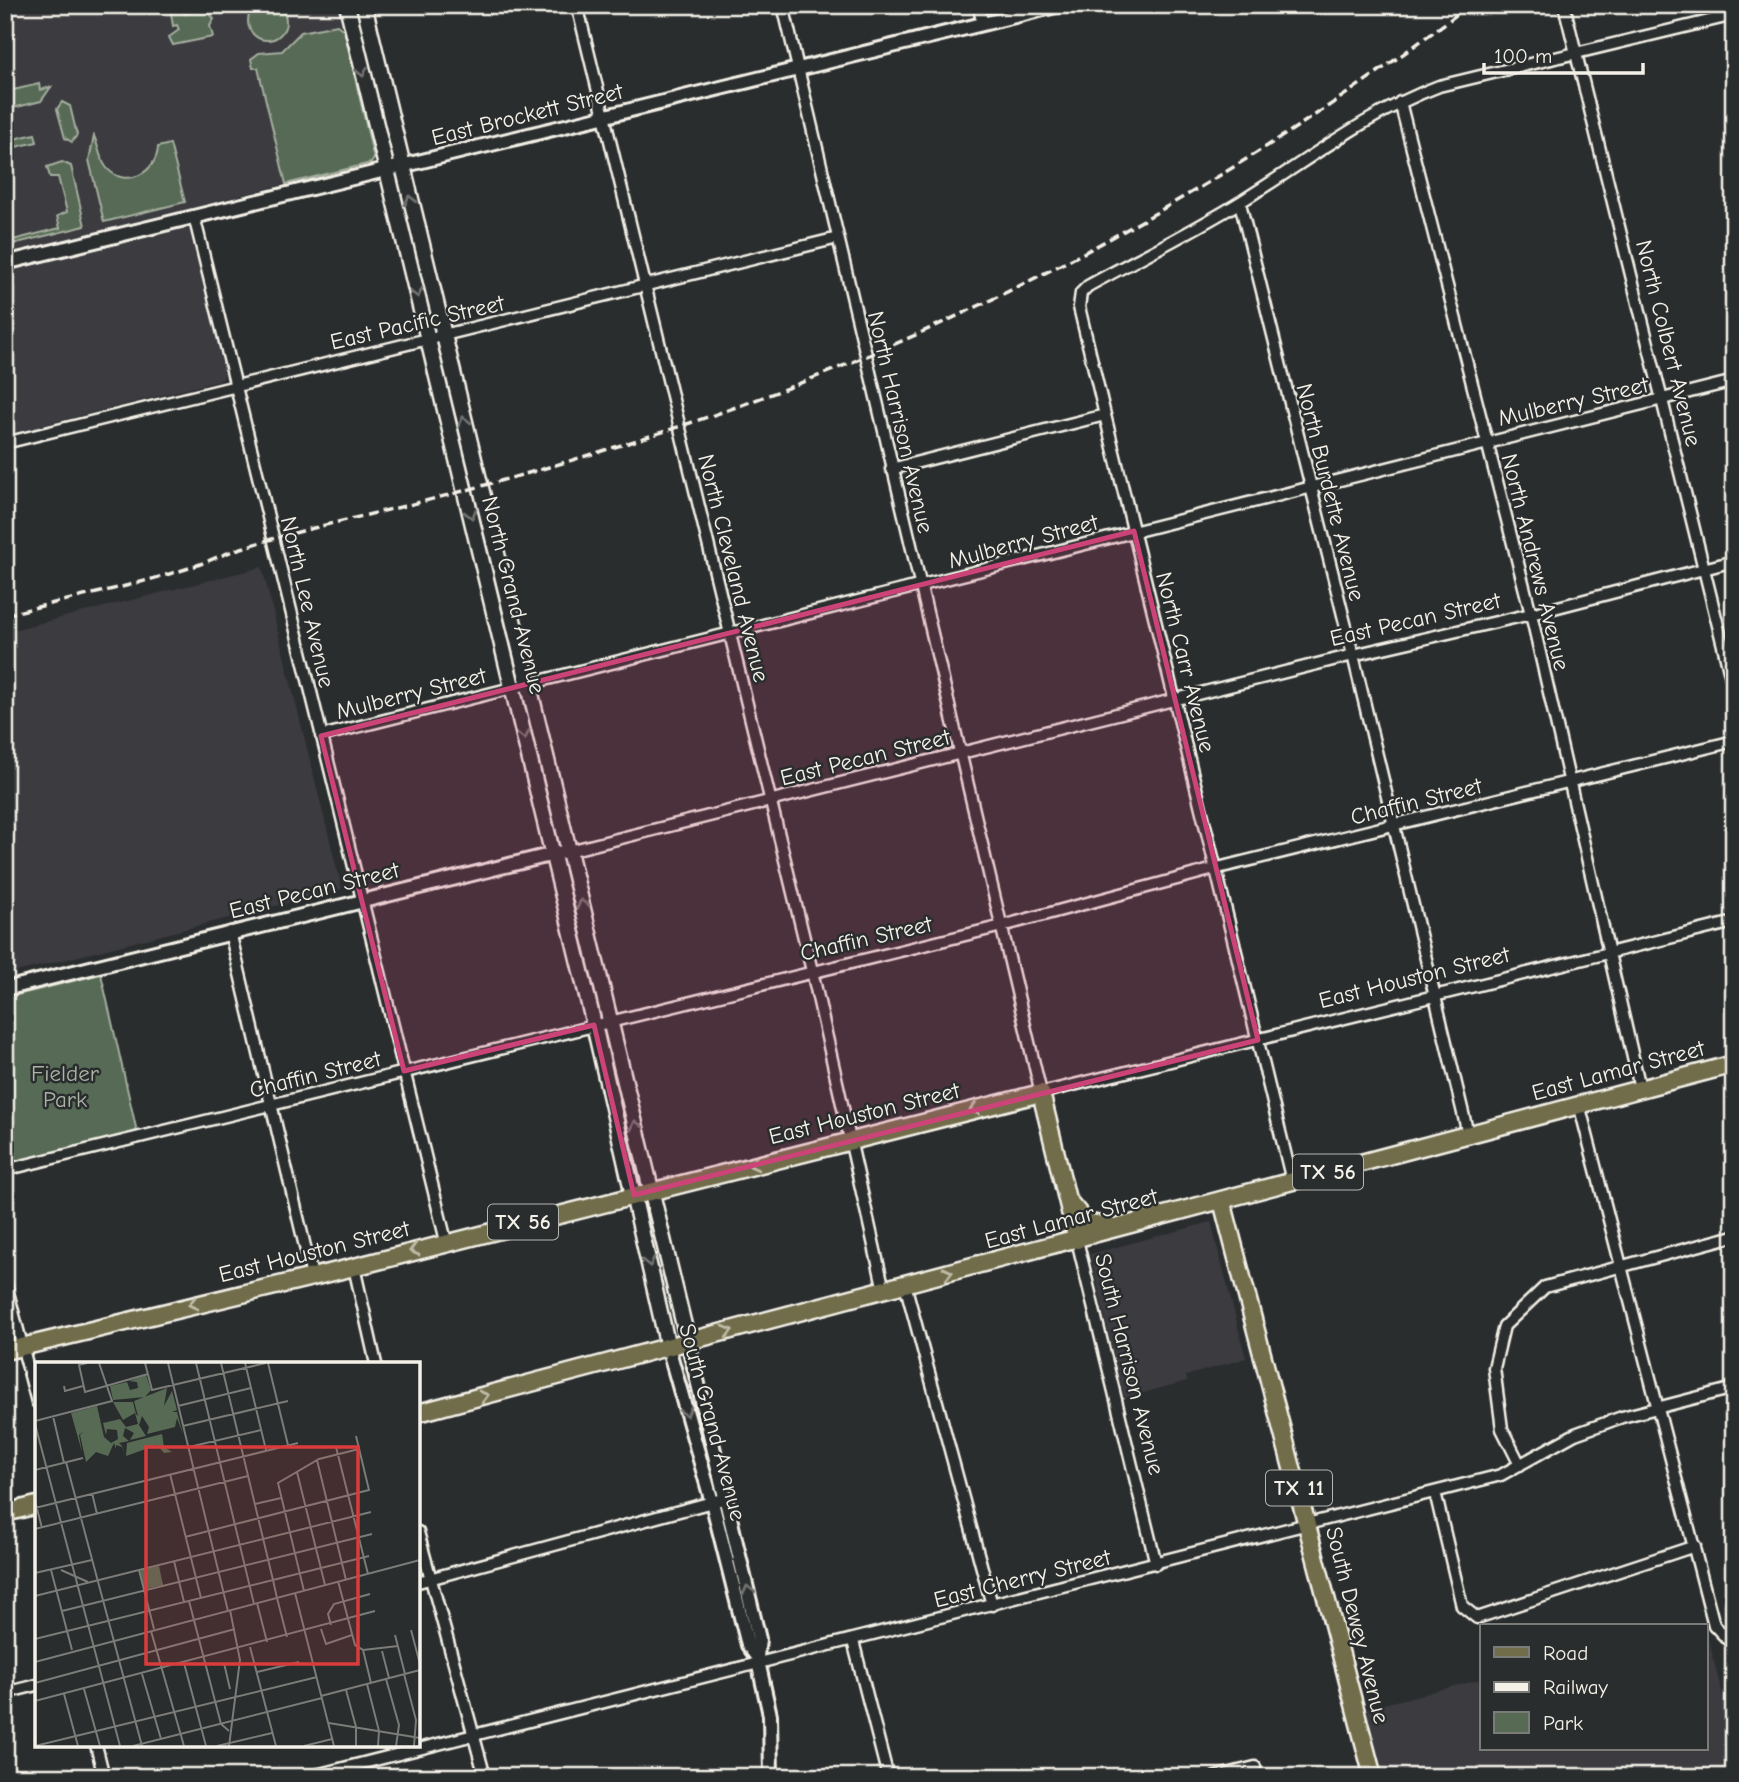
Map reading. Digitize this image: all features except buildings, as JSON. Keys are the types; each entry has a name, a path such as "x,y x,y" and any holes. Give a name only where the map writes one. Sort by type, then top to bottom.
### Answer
{"main road":[{"name":"North Grand Avenue","path":"347,5 634,1195"},
{"name":"North Grand Avenue","path":"363,5 652,1191"},
{"name":"East Lamar Street","path":"420,1412 1077,1240 1734,1063"},
{"name":"East Houston Street","path":"13,1349 354,1267 446,1241 1041,1093"},
{"name":"South Harrison Avenue","path":"1041,1093 1077,1240"},
{"name":"South Grand Avenue","path":"652,1191 688,1342"},
{"name":"South Grand Avenue","path":"634,1195 668,1347"},
{"path":"1066,1198 1086,1222 1099,1227 1124,1227"},
{"name":"South Dewey Avenue","path":"1222,1201 1373,1777"},
{"path":"5,1513 35,1510"}],"street":[{"name":"North Cleveland Avenue","path":"577,5 812,971 884,1290"},
{"name":"North Harrison Avenue","path":"783,5 1041,1093"},
{"path":"978,5 983,24"},
{"name":"East Brockett Street","path":"5,263 1060,5"},
{"name":"North Colbert Avenue","path":"1564,5 1664,399 1734,690"},
{"path":"1240,203 1400,102 1439,86 1734,15"},
{"name":"North Andrews Avenue","path":"1400,102 1531,614 1640,1088"},
{"name":"North Carr Avenue","path":"1240,203 1088,286 1081,293 1079,307 1218,868 1292,1181"},
{"name":"North Burdette Avenue","path":"1240,203 1353,655 1392,827 1468,1133"},
{"name":"North Lee Avenue","path":"194,216 446,1241"},
{"name":"East Pacific Street","path":"5,443 838,239"},
{"name":"Mulberry Street","path":"321,736 1734,381"},
{"path":"891,469 1105,415"},
{"name":"East Pecan Street","path":"5,989 771,802 1353,655 1531,614 1734,561"},
{"name":"Chaffin Street","path":"5,1170 1002,926 1218,868 1734,741"},
{"name":"East Houston Street","path":"1041,1093 1734,922"},
{"path":"230,932 312,1276"},
{"path":"1579,1104 1714,1625 1734,1646"},
{"path":"1520,1465 1502,1429 1494,1368 1504,1326 1545,1287 1734,1236"},
{"name":"South Harrison Avenue","path":"1077,1240 1156,1564"},
{"path":"354,1267 376,1362"},
{"path":"5,1281 13,1349 35,1398"},
{"path":"905,1284 992,1605"},
{"name":"South Grand Avenue","path":"688,1342 759,1639 758,1660 771,1715 771,1777"},
{"name":"South Grand Avenue","path":"668,1347 712,1502 748,1645 758,1660"},
{"path":"678,1382 697,1377"},
{"name":"East Cherry Street","path":"310,1777 758,1660 853,1641 1501,1475 1575,1434 1657,1408 1734,1388"},
{"path":"1435,1492 1462,1606 1477,1618 1695,1546"},
{"path":"420,1581 727,1497"},
{"path":"420,1540 485,1777"},
{"path":"853,1641 888,1777"},
{"path":"5,1693 35,1686"},
{"path":"96,1747 104,1777"},
{"path":"1214,1777 1255,1767"}],"highlighted area":[{"path":"1134,531 1258,1040 634,1195 594,1025 404,1071 321,736"}],"shaded area":[{"path":"5,5 339,5 376,161 5,255"},
{"path":"188,224 226,371 222,380 5,435 5,271"},
{"path":"262,567 342,889 5,975 5,632"},
{"path":"1211,1222 1246,1358 1186,1376 1187,1381 1124,1398 1090,1254"},
{"path":"1708,1637 1734,1742 1734,1777 1381,1777 1364,1709 1480,1680 1480,1750 1708,1750"}],"green space":[{"path":"267,2 280,8 286,21 280,34 267,40 254,34 248,21 254,8"},
{"path":"193,7 194,12 207,10 214,19 210,26 213,37 173,45 169,37 179,30 177,25 173,26 171,13 179,9 185,14 190,13 190,8"},
{"path":"337,25 344,30 374,159 371,163 286,184 258,68 253,68 251,59 259,53 282,51 301,32"},
{"path":"39,84 40,90 51,87 41,101 13,108 9,91"},
{"path":"62,102 70,106 77,135 72,142 65,138 57,109"},
{"path":"35,134 37,142 7,149 10,162 5,163 5,141"},
{"path":"94,136 106,167 113,174 130,178 146,171 156,156 158,147 170,144 185,202 104,222 89,160"},
{"path":"62,162 71,166 85,226 5,246 5,242 60,228 57,216 67,212 58,177 50,177 47,167"},
{"name":"Fielder Park","path":"101,974 137,1132 5,1164 5,998"}],"railway":[{"path":"5,615 146,581 272,539 463,491 598,452 783,390 887,347 990,300 1091,249 1189,194 1286,134 1469,5"}]}
